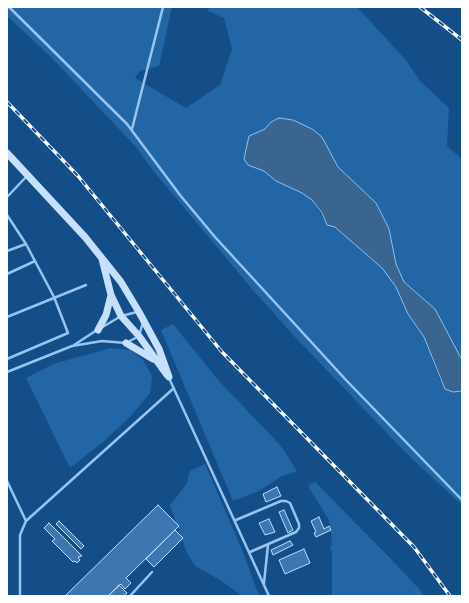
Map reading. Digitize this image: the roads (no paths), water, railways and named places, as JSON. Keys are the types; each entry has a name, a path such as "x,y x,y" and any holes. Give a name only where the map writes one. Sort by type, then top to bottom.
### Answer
{"street":[{"path":"7,153 28,174 101,255 139,312 163,359 169,377"},
{"path":"101,255 111,295 121,316 139,336 169,377"},
{"path":"98,330 106,315 111,295"},
{"path":"126,343 143,352 160,366"}],"lane":[{"path":"9,7 132,130 175,189 215,237 346,380 462,500"},
{"path":"132,130 163,7"},
{"path":"7,197 28,174"},
{"path":"7,215 35,260 68,330 67,334 7,359"},
{"path":"7,251 26,244"},
{"path":"7,274 35,260"},
{"path":"7,317 86,285"},
{"path":"7,372 72,346 121,316 139,312"},
{"path":"72,346 102,341 126,343 139,336 143,320"},
{"path":"169,377 236,520 269,596"},
{"path":"20,596 20,535 26,521 174,388"},
{"path":"7,481 26,521"},
{"path":"236,520 281,501 290,503 299,524 299,528 296,532 250,552"},
{"path":"264,583 268,545"},
{"path":"130,596 152,572"}],"railway":[{"path":"420,7 462,40"},
{"path":"7,102 78,176 222,352 414,547 450,596"}]}
